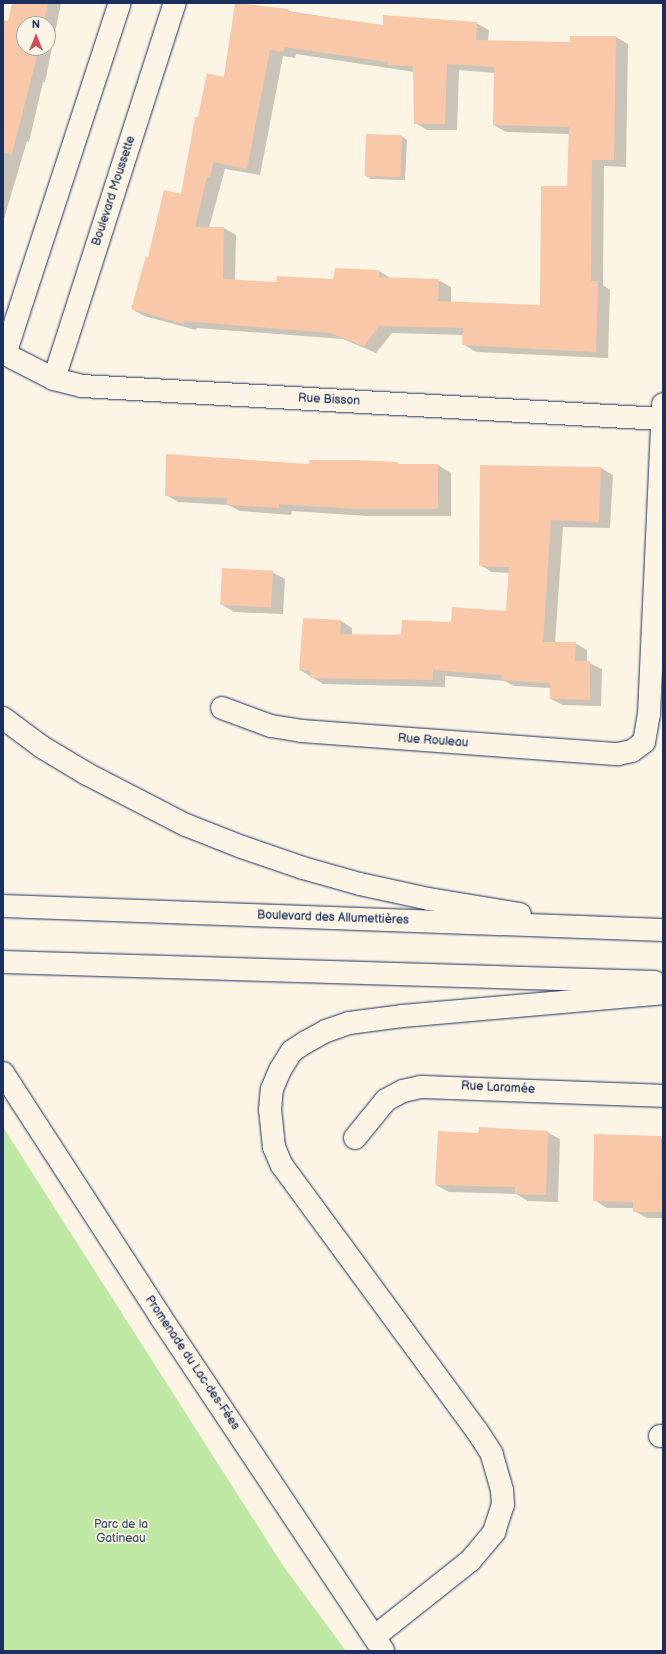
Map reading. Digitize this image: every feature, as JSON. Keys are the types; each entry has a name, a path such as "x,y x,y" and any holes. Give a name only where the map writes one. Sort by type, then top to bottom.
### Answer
{"main road":[{"path":"4,353 120,3"},
{"name":"Boulevard Moussette","path":"54,379 175,3"},
{"name":"Rue Bisson","path":"4,353 54,379 82,386 663,411"},
{"name":"Rue Rouleau","path":"222,708 271,726 302,731 618,754 632,751 644,742 649,714 663,411"},
{"path":"3,718 42,747 138,802 186,825 303,868 429,899 616,929"},
{"name":"Boulevard des Allumettières","path":"3,906 663,930"},
{"path":"3,962 663,982"},
{"path":"379,1644 470,1561 494,1532 503,1506 502,1490 492,1454 477,1431 282,1166 274,1147 270,1110 272,1089 280,1070 292,1051 326,1031 349,1023 402,1016 663,993"},
{"name":"Promenade du Lac-des-Fées","path":"3,1073 160,1316 379,1644"},
{"name":"Rue Laramée","path":"355,1138 386,1100 402,1091 421,1087 663,1096"}],"green space":[{"name":"Parc de la Gatineau","path":"3,1127 284,1567 346,1651 3,1651"}],"building":[{"path":"12,3 48,3 46,16 16,16 16,56 37,56 12,154 3,153 3,20 8,21"},
{"path":"235,3 289,9 289,12 383,25 383,15 477,22 476,40 570,42 570,36 616,36 614,160 592,160 591,281 598,281 596,352 462,345 463,328 379,326 364,346 330,333 184,321 184,324 131,309 146,256 148,257 164,190 181,194 195,117 198,117 207,73 224,77","holes":["284,47 388,62 388,65 413,66 414,124 445,124 447,64 494,67 493,125 569,127 567,186 541,186 540,305 438,301 439,279 379,277 379,270 335,268 333,279 277,276 276,282 223,279 224,227 195,227 207,177 210,178 213,162 247,169 270,50 283,52"]},
{"path":"366,134 402,135 401,177 365,176"},
{"path":"166,454 309,464 309,460 356,460 398,462 397,464 438,464 438,509 355,509 279,504 279,508 226,505 227,498 165,496"},
{"path":"480,465 601,467 599,522 551,520 543,642 576,642 575,661 590,661 590,700 550,699 550,683 501,680 502,675 433,670 433,680 310,678 310,671 299,670 303,618 341,620 340,634 397,635 401,634 402,620 451,622 452,607 506,611 509,567 479,566"},
{"path":"222,568 273,571 271,608 220,605"},
{"path":"479,1127 548,1131 546,1195 515,1194 515,1187 435,1185 438,1131 478,1133"},
{"path":"594,1134 661,1136 663,1212 633,1212 633,1202 593,1201"}]}
